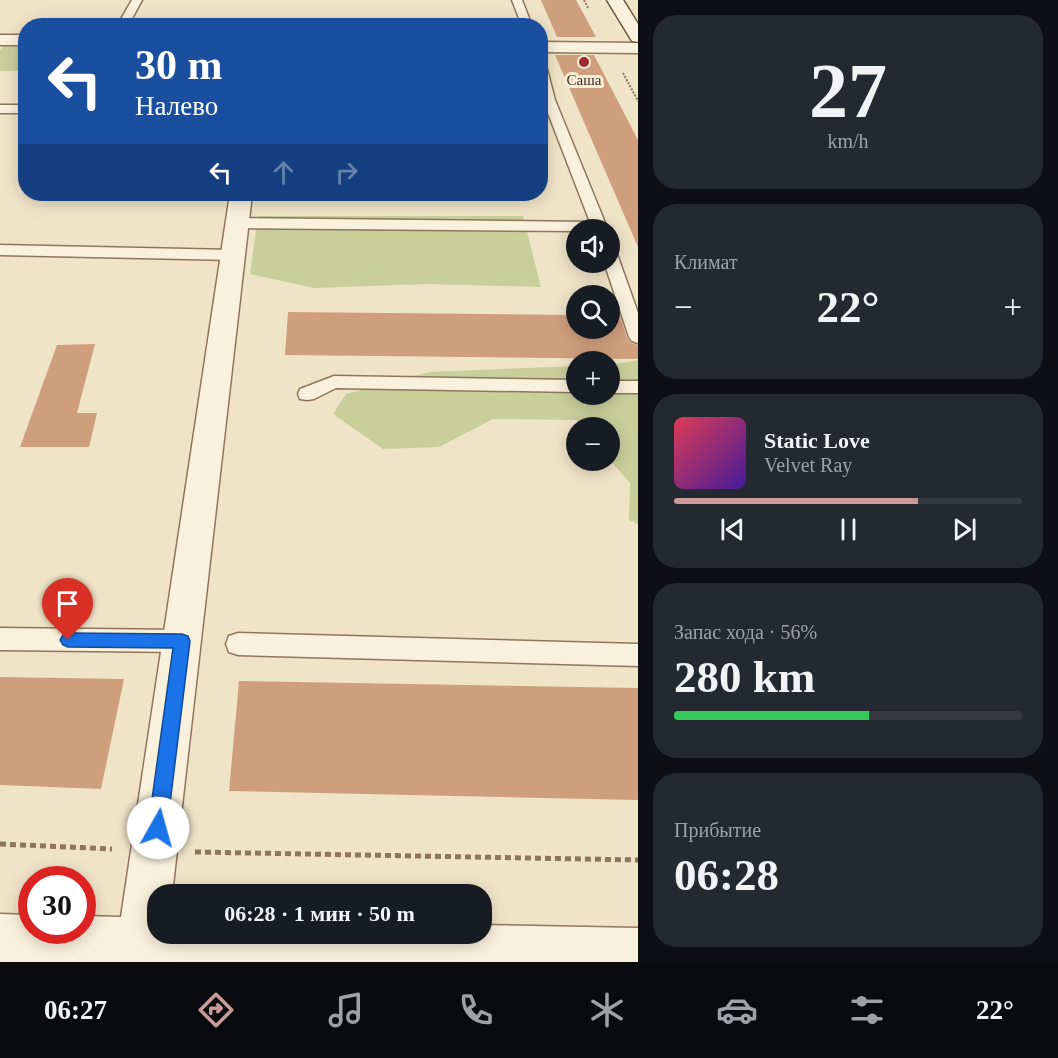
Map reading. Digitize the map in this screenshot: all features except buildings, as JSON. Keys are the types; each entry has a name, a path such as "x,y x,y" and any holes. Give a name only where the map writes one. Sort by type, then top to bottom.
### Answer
{"street":[{"path":"615,0 636,31"},
{"path":"0,40 18,40"},
{"path":"548,47 638,48"},
{"path":"142,943 237,224"},
{"path":"0,939 638,952"}],"lane":[{"path":"127,18 137,0"},
{"path":"517,0 524,18"},
{"path":"548,107 596,219"},
{"path":"0,109 18,109"},
{"path":"0,250 237,224 566,228"},
{"path":"616,273 638,337"},
{"path":"307,394 334,382 566,386"},
{"path":"620,387 638,387"},
{"path":"0,639 182,641"},
{"path":"238,644 638,655"}],"path":[{"path":"0,844 154,851 638,860"}],"green space":[{"path":"5,45 18,45 18,71 0,71 0,50"},
{"path":"258,216 523,216 541,287 428,284 314,288 250,274"},
{"path":"638,360 638,524 629,520 630,483 620,471 620,417 566,417 566,420 493,419 439,447 383,449 333,414 346,394 429,372 566,366 566,405 620,405 620,363"}],"place":[{"name":"Саша","path":"584,62"}],"route":[{"path":"68,640 182,641 158,828"}]}
